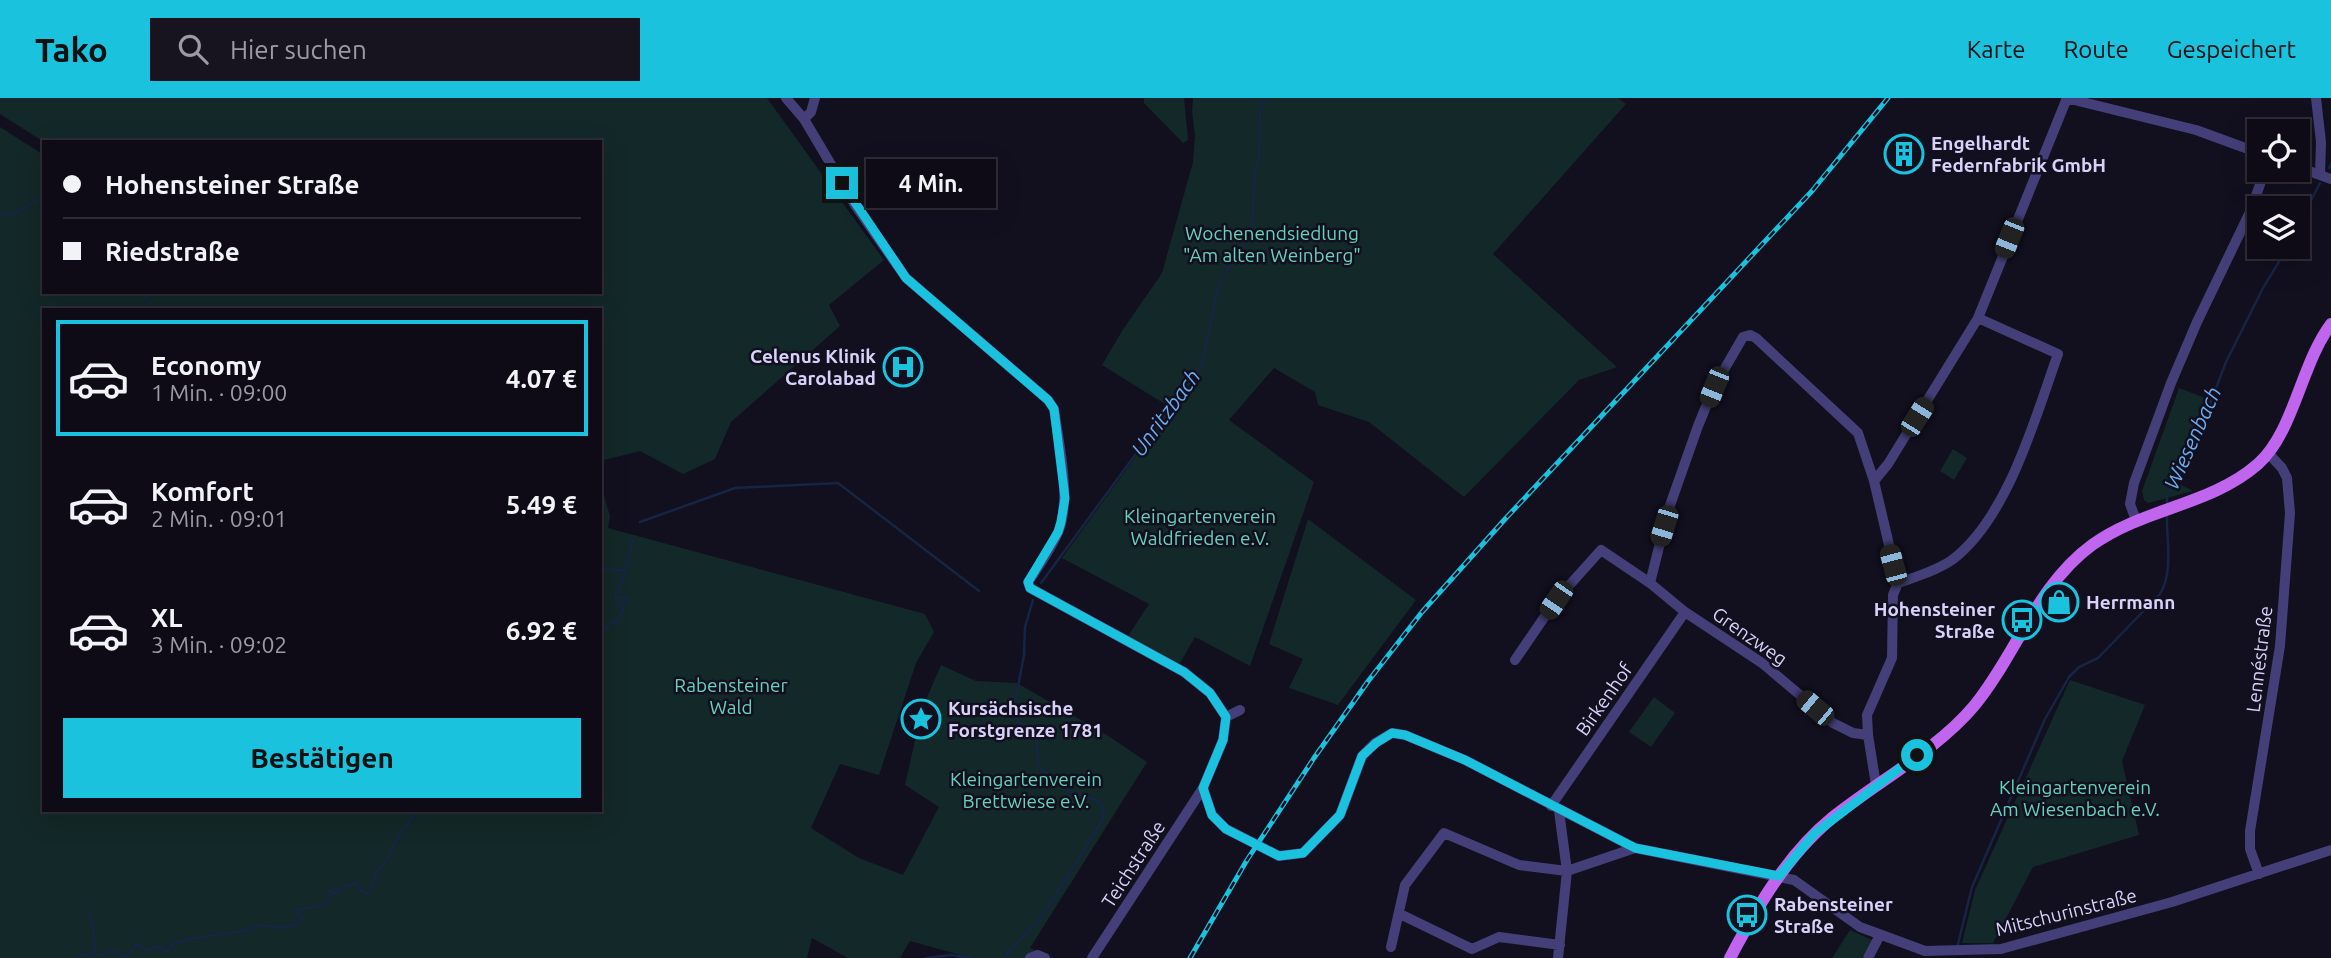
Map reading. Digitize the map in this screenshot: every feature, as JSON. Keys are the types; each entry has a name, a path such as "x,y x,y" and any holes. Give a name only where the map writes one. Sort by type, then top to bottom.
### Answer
{"main road":[{"path":"1730,958 1779,876 1814,834 1947,733 1974,706 2061,573 2090,546 2136,520 2225,487 2258,464 2278,439 2315,350 2331,324"}],"street":[{"path":"786,98 804,119 855,205 906,278 1048,400 1054,409 1065,498 1058,532 1028,582 1030,588 1184,672 1210,693 1226,717 1223,740 1203,788 1212,815 1226,829 1279,856 1303,853 1340,815 1362,756 1392,733 1405,735 1465,760 1555,809 1635,848 1779,876"},
{"path":"804,119 811,111 815,98"},
{"path":"1874,481 1888,464 1978,318 2067,98 2196,130 2247,149"},
{"path":"2316,98 2321,142 2320,175"},
{"path":"2310,171 2331,179"},
{"path":"2136,520 2130,504 2134,483 2171,383 2246,221 2261,182"},
{"path":"1898,583 1951,561 1987,519 2008,485 2030,439 2058,354 1978,318"},
{"path":"1650,583 1662,531 1698,426 1714,387 1744,337 1750,335 1858,433 1874,481 1898,583 1894,594 1892,657 1867,715 1876,785"},
{"name":"Lennéstraße","path":"2259,874 2250,849 2250,831 2280,646 2290,513 2287,478 2268,453"},
{"name":"Grenzweg","path":"1515,660 1556,600 1601,550 1650,583 1685,612 1762,663 1833,723 1853,733 1868,735"},
{"name":"Birkenhof","path":"1555,809 1685,612"},
{"path":"1226,717 1240,710"},
{"name":"Teichstraße","path":"1092,958 1203,788"},
{"path":"1555,809 1567,871 1559,958"},
{"path":"1391,947 1405,885 1444,833 1519,865 1567,871 1635,848"},
{"name":"Mitschurinstraße","path":"1779,876 1794,880 1842,915 1880,935 1925,951 1961,951 2001,949 2045,938 2172,902 2331,850"},
{"path":"1400,914 1472,948 1499,937 1560,944"},
{"path":"1868,958 1880,935"},
{"path":"1030,958 1038,955 1045,958"}],"green space":[{"name":"Rabensteiner Wald","path":"0,98 767,98 884,260 829,305 840,326 731,422 715,459 683,474 640,451 602,460 602,308 42,308 42,812 602,812 602,489 610,516 608,528 925,614 934,632 916,663 879,775 840,764 811,828 859,858 903,875 939,807 905,785 922,709 941,665 976,681 1017,683 1107,735 1147,762 1030,948 1052,958 971,958 910,941 900,958 848,958 812,938 807,958 0,958 0,127 42,154 42,294 602,294 602,140 42,141 0,114"},
{"path":"1144,98 1184,98 1188,140 1183,143 1144,103"},
{"path":"1193,98 1618,98 1626,104 1493,254 1617,367 1579,380 1464,497 1369,422 1318,405 1315,392 1274,368 1229,420 1314,482 1250,666 1195,637 1179,665 1128,636 1149,604 1062,558 1171,408 1102,365 1162,273 1193,162"},
{"path":"2179,388 2213,401 2176,482 2193,491 2148,503 2144,500 2142,491"},
{"path":"1953,449 1967,458 1954,480 1940,471"},
{"path":"1308,519 1416,600 1338,705 1289,688 1303,659 1269,644"},
{"name":"Kleingartenverein Am Wiesenbach e.V.","path":"2070,680 2145,705 2122,761 2139,835 2033,867 1993,943 1962,943 1975,890"},
{"path":"1654,697 1675,713 1651,747 1629,732"},
{"path":"1850,930 1872,940 1872,944 1862,958 1832,958"}],"waterway":[{"name":"Unritzbach","path":"1041,583 1202,364 1217,291 1234,256 1249,236 1252,224 1259,156 1260,112 1265,98"},
{"name":"Wiesenbach","path":"2329,168 2331,164"},
{"name":"Wiesenbach","path":"2310,203 2320,183"},
{"path":"0,214 11,216 42,199"},
{"name":"Wiesenbach","path":"2167,503 2167,497 2206,414 2226,362 2281,259"},
{"path":"144,294 154,308"},
{"path":"640,522 735,488 838,483 979,591"},
{"name":"Wiesenbach","path":"1957,948 1972,887 2045,719 2069,677 2079,667 2098,658 2160,594 2168,565 2167,514"},
{"path":"602,633 612,622 617,621 623,610 620,605 628,600 625,597 616,599 615,594 620,588 633,540"},
{"path":"602,569 623,570"},
{"name":"Unritzbach","path":"1004,958 1045,912 1099,826 1104,813 1101,802 1071,792 1038,766 1037,738 1013,713 1024,655 1025,627 1033,600"},
{"path":"76,958 84,953 102,956 111,950 116,950 125,957 139,944 145,951 159,946 166,951 175,943 189,939 244,931 262,925 280,928 302,920 295,910 319,906 331,900 330,890 336,894 338,889 356,883 363,893 368,893 375,880 375,873 386,861 400,834 416,812"},
{"path":"88,911 94,933 94,955"},
{"name":"Unritzbach","path":"927,958 951,955 970,958"}],"railway":[{"path":"1190,958 1247,860 1314,758 1369,680 1422,612 1506,518 1812,191 1888,98"}],"place":[{"name":"Engelhardt Federnfabrik GmbH","path":"1904,154"},
{"name":"Celenus Klinik Carolabad","path":"903,367"},
{"name":"Herrmann","path":"2059,602"},
{"name":"Hohensteiner Straße","path":"2022,620"},
{"name":"Kursächsische Forstgrenze 1781","path":"921,719"},
{"name":"Rabensteiner Straße","path":"1747,915"}],"route":[{"path":"842,183 906,278 1048,400 1054,409 1065,498 1058,532 1028,582 1030,588 1184,672 1210,693 1226,717 1223,740 1203,788 1212,815 1226,829 1256,846 1279,856 1303,853 1340,815 1362,756 1392,733 1405,735 1465,760 1635,848 1779,876 1814,834 1917,755"}],"park label":[{"name":"Wochenendsiedlung \"Am alten Weinberg\"","path":"1272,244"},
{"name":"Kleingartenverein Waldfrieden e.V.","path":"1200,527"},
{"name":"Kleingartenverein Brettwiese e.V.","path":"1026,790"}]}
